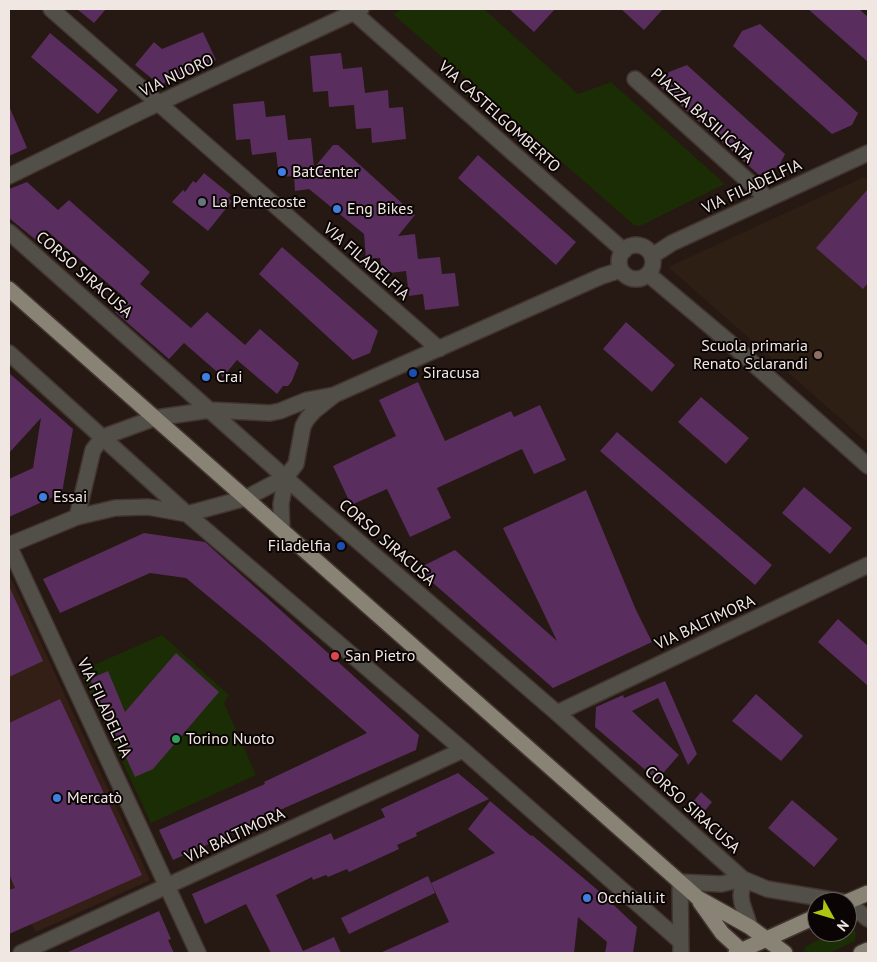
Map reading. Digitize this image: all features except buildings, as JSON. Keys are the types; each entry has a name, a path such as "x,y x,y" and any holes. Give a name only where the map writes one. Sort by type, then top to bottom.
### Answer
{"main road":[{"path":"9,289 698,898 750,927 784,953"},
{"path":"698,898 722,933 741,952 807,921"},
{"path":"861,953 868,950"}],"street":[{"name":"VIA FILADELFIA","path":"51,9 439,349"},
{"name":"VIA NUORO","path":"9,176 355,10"},
{"name":"VIA CASTELGOMBERTO","path":"355,10 624,251"},
{"name":"PIAZZA BASILICATA","path":"635,79 768,200"},
{"name":"VIA FILADELFIA","path":"652,256 672,243 866,157"},
{"name":"CORSO SIRACUSA","path":"9,232 744,879 766,889 807,896"},
{"path":"630,246 641,246 647,249 652,256 652,267 648,274 642,278 635,279 627,276 622,270 620,258 630,246"},
{"path":"77,517 93,450 103,437 155,418 210,410 270,413 307,400 334,395 602,276 622,270"},
{"path":"648,274 868,466"},
{"path":"9,353 187,514 463,750 680,947"},
{"path":"282,530 281,504 286,477 296,464 304,426 314,411 334,395"},
{"name":"VIA FILADELFIA","path":"198,953 9,546 77,517 114,508 148,507 187,514 246,498 286,477"},
{"name":"VIA BALTIMORA","path":"557,713 868,565"},
{"name":"VIA BALTIMORA","path":"22,953 463,750"},
{"path":"744,879 741,896 750,927"},
{"name":"CORSO SIRACUSA","path":"680,882 721,884 744,879"},
{"path":"680,882 680,947"},
{"name":"CORSO SIRACUSA","path":"857,910 868,918"}],"shaded area":[{"name":"Scuola primaria Renato Sclarandi","path":"864,177 868,180 868,443 668,267"},
{"name":"Mercatò","path":"9,574 150,880 36,932 31,924 9,934"}],"green space":[{"path":"404,9 484,9 578,94 611,82 725,184 640,226 634,225 393,14"},
{"name":"Torino Nuoto","path":"162,635 229,695 224,703 256,775 151,823 80,671"},
{"path":"814,942 853,942 830,953 804,953 805,947"}],"place":[{"name":"BatCenter","path":"282,172"},
{"name":"La Pentecoste","path":"202,202"},
{"name":"Eng Bikes","path":"337,209"},
{"name":"Scuola primaria Renato Sclarandi","path":"818,355"},
{"name":"Siracusa","path":"413,373"},
{"name":"Crai","path":"206,377"},
{"name":"Essai","path":"43,497"},
{"name":"Filadelfia","path":"341,546"},
{"name":"San Pietro","path":"335,656"},
{"name":"Torino Nuoto","path":"176,739"},
{"name":"Mercatò","path":"57,798"},
{"name":"Occhiali.it","path":"587,898"}]}
